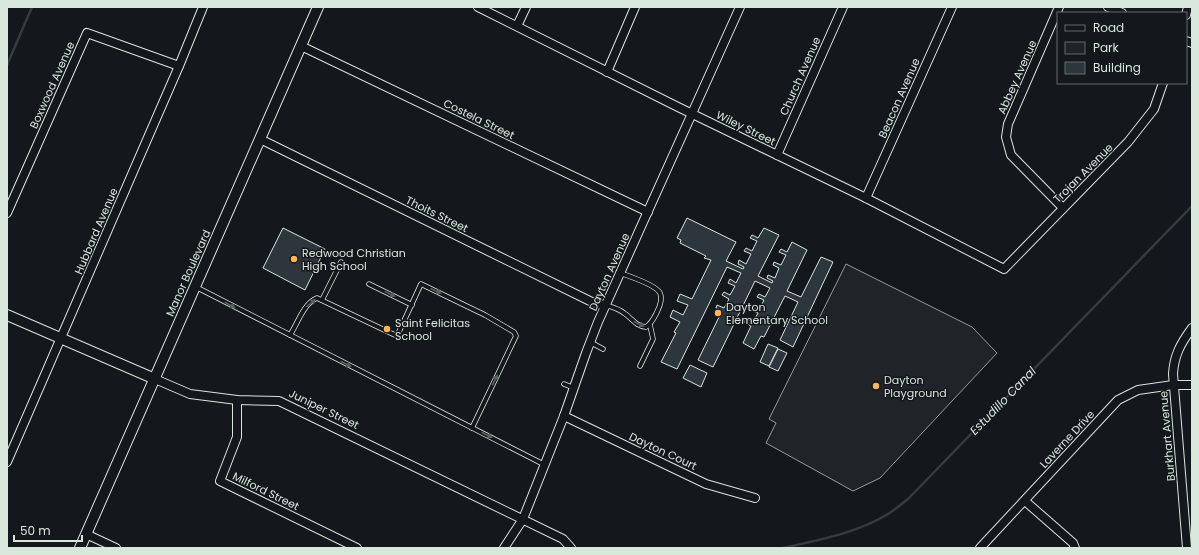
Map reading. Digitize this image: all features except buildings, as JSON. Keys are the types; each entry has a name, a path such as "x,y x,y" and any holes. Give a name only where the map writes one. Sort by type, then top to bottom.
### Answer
{"street":[{"name":"Hubbard Avenue","path":"7,462 62,338 203,7"},
{"name":"Manor Boulevard","path":"80,548 318,7"},
{"name":"Wiley Street","path":"478,7 692,114 866,198 1004,269"},
{"path":"517,26 526,7"},
{"path":"607,72 635,7"},
{"name":"Dayton Avenue","path":"504,548 523,519 564,416 590,342 606,304 740,7"},
{"name":"Church Avenue","path":"777,155 843,7"},
{"name":"Beacon Avenue","path":"866,198 952,7"},
{"name":"Abbey Avenue","path":"1059,7 1008,124 1006,137 1011,155 1063,208"},
{"path":"1108,7 1120,12"},
{"name":"Boxwood Avenue","path":"7,213 87,33 179,66"},
{"name":"Costela Street","path":"301,46 648,212"},
{"name":"Trojan Avenue","path":"1004,269 1128,142 1154,109 1163,84"},
{"name":"Thoits Street","path":"260,139 596,304 606,304"},
{"name":"Juniper Street","path":"7,315 190,394 237,400 279,401 563,538 571,548"},
{"name":"Burkhart Avenue","path":"1187,548 1173,385 1175,356 1180,345 1192,328"},
{"name":"Laverne Drive","path":"980,548 1118,400 1138,390 1173,385 1192,385"},
{"name":"Milford Street","path":"237,400 237,437 220,481 357,548"},
{"name":"Dayton Court","path":"564,416 706,484 755,498"},
{"path":"1025,501 1073,543 1076,548"},
{"path":"86,534 116,548"}],"lane":[{"path":"322,300 341,262"},
{"path":"620,273 655,288 660,293 660,306 650,325 653,339 640,366"},
{"path":"369,284 412,305"},
{"path":"290,336 307,306 312,300 317,298 397,336 421,284 485,315 514,332 516,336 472,428"},
{"path":"195,287 545,465"},
{"path":"606,304 625,313 633,322 642,327 650,325"},
{"path":"590,342 603,349"},
{"path":"564,384 574,388"}],"green space":[{"name":"Dayton Playground","path":"846,264 972,327 997,353 880,478 853,491 766,443 776,423 769,419"}],"waterway":[{"path":"7,65 32,7"},
{"name":"Estudillo Canal","path":"783,548 837,535 864,526 893,511 908,499 1192,206"}],"place":[{"name":"Redwood Christian High School","path":"294,259"},
{"name":"Dayton Elementary School","path":"718,313"},
{"name":"Saint Felicitas School","path":"387,329"},
{"name":"Dayton Playground","path":"876,386"}]}
